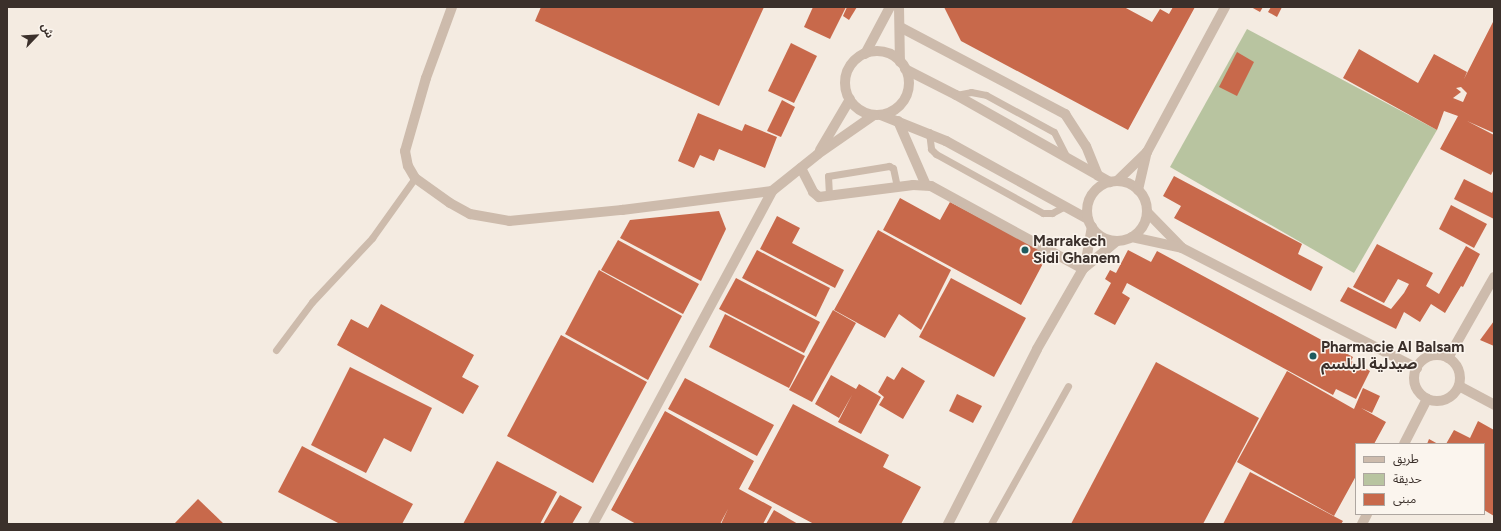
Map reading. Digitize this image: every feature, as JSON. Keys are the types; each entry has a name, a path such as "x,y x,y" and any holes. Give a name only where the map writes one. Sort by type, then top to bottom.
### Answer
{"street":[{"path":"452,7 426,78 405,151 408,166 415,178 470,214 509,221 615,211 772,191"},
{"path":"890,7 865,54 853,62 846,76 846,91 850,99 859,110 929,132 1065,206 1090,223 1102,237 1118,241"},
{"path":"593,524 772,191 818,154 878,115 895,110 905,98 908,83 902,66 899,7"},
{"path":"1138,190 1147,152 1225,7"},
{"path":"900,27 1065,114 1086,146 1098,176"},
{"path":"865,54 888,54 902,66 1098,176 1138,190 1146,204 1147,212 1143,227 1132,237 1118,241 1084,268 1037,349 948,524"},
{"path":"818,154 850,99"},
{"path":"898,121 926,185"},
{"path":"1084,268 1090,223 1087,211 1091,196 1113,182 1147,152"},
{"path":"801,168 813,192 819,197 897,187 926,185 1084,268"},
{"path":"1147,212 1182,248"},
{"path":"1132,237 1182,248 1417,368"},
{"path":"1448,358 1494,278"},
{"path":"1430,356 1448,358 1459,370 1459,386 1455,393 1442,401 1427,399 1417,388 1414,378 1417,368 1430,356"},
{"path":"1459,386 1494,405"},
{"path":"1405,443 1427,399"},
{"path":"1362,524 1366,515"}],"lane":[{"path":"956,95 971,92 986,95 1054,132 1069,160"},
{"path":"929,132 931,148 936,154 1043,213 1052,213 1065,206"},
{"path":"829,195 828,176 889,166 893,168 897,187"},
{"path":"276,350 312,302 372,238 415,178"},
{"path":"990,524 1068,386"}],"green space":[{"path":"1247,29 1437,130 1354,273 1170,167"}],"building":[{"path":"541,7 764,7 719,106 535,21"},
{"path":"813,7 846,7 830,39 804,27"},
{"path":"847,7 857,7 849,20 843,16"},
{"path":"944,7 1124,7 1152,22 1160,9 1169,14 1173,7 1195,7 1128,130 961,41"},
{"path":"1251,7 1263,7 1260,12"},
{"path":"1271,7 1282,7 1277,17 1268,12"},
{"path":"1494,20 1494,133 1467,121 1494,135 1494,169 1491,175 1440,149 1458,116 1444,111 1437,130 1343,78 1359,49 1418,83 1434,54 1467,72 1464,79","holes":["1461,87 1467,93 1463,102 1453,98 1461,92 1456,88"]},
{"path":"791,43 817,56 794,103 768,91"},
{"path":"1237,52 1254,62 1237,96 1219,87"},
{"path":"782,100 795,107 781,137 767,131"},
{"path":"698,113 742,131 745,124 777,137 765,168 719,149 714,161 700,155 694,168 678,161"},
{"path":"1174,176 1302,244 1298,254 1323,267 1311,291 1174,218 1181,206 1163,196"},
{"path":"1464,179 1492,193 1494,188 1494,219 1454,199"},
{"path":"900,198 940,220 950,202 1048,254 1021,305 883,230"},
{"path":"1451,205 1487,224 1474,248 1439,229"},
{"path":"719,211 726,229 701,281 620,238 630,220"},
{"path":"777,216 800,228 792,243 844,270 835,288 760,249"},
{"path":"878,230 951,270 921,330 899,314 885,338 834,310"},
{"path":"618,240 699,284 683,314 601,270"},
{"path":"1377,244 1433,273 1426,286 1439,294 1466,246 1480,254 1463,287 1461,286 1445,313 1431,304 1420,322 1404,312 1396,329 1340,301 1348,287 1391,309 1404,293 1409,284 1398,279 1384,303 1353,287"},
{"path":"757,250 830,288 816,317 742,278"},
{"path":"1128,250 1151,262 1157,251 1353,357 1351,361 1370,371 1356,399 1336,389 1333,395 1127,283 1122,293 1130,298 1115,325 1094,314 1111,283 1105,279 1110,270 1116,273"},
{"path":"599,270 682,316 648,380 565,334"},
{"path":"736,278 820,322 804,353 719,309"},
{"path":"951,278 1026,318 994,377 919,337"},
{"path":"381,304 474,355 462,377 479,386 463,414 337,345 351,319 368,328"},
{"path":"833,310 856,323 812,402 789,390"},
{"path":"725,314 805,356 789,388 709,347"},
{"path":"1494,321 1494,346 1480,340"},
{"path":"561,335 647,382 593,483 507,436"},
{"path":"1156,362 1259,418 1203,524 1071,524"},
{"path":"350,367 432,408 411,452 384,438 366,473 311,445"},
{"path":"902,367 925,381 903,419 879,405 884,397 878,392 887,376 894,380"},
{"path":"1287,371 1354,409 1363,388 1380,396 1372,413 1361,408 1386,422 1375,443 1355,443 1355,478 1334,516 1237,462"},
{"path":"831,375 856,389 859,384 881,397 861,434 838,422 852,395 839,418 815,404"},
{"path":"685,378 774,425 757,456 668,409"},
{"path":"957,394 982,406 973,423 949,411"},
{"path":"793,404 889,455 883,467 921,487 901,524 814,524 748,489"},
{"path":"665,411 754,461 739,489 772,507 763,524 721,524 728,509 720,524 636,524 611,510"},
{"path":"1478,421 1494,430 1494,516 1485,511 1485,443 1447,443 1454,430 1470,438"},
{"path":"1429,439 1436,443 1427,443"},
{"path":"302,446 413,504 402,524 340,524 278,492"},
{"path":"497,461 557,492 540,524 463,524"},
{"path":"1250,472 1343,521 1341,524 1223,524"},
{"path":"560,495 582,507 572,524 543,524"},
{"path":"198,499 224,524 174,524"},
{"path":"774,510 798,524 766,524"}],"place":[{"name":"Marrakech Sidi Ghanem","path":"1025,250"},
{"name":"Pharmacie Al Balsam صيدلية البلسم","path":"1313,356"}]}
